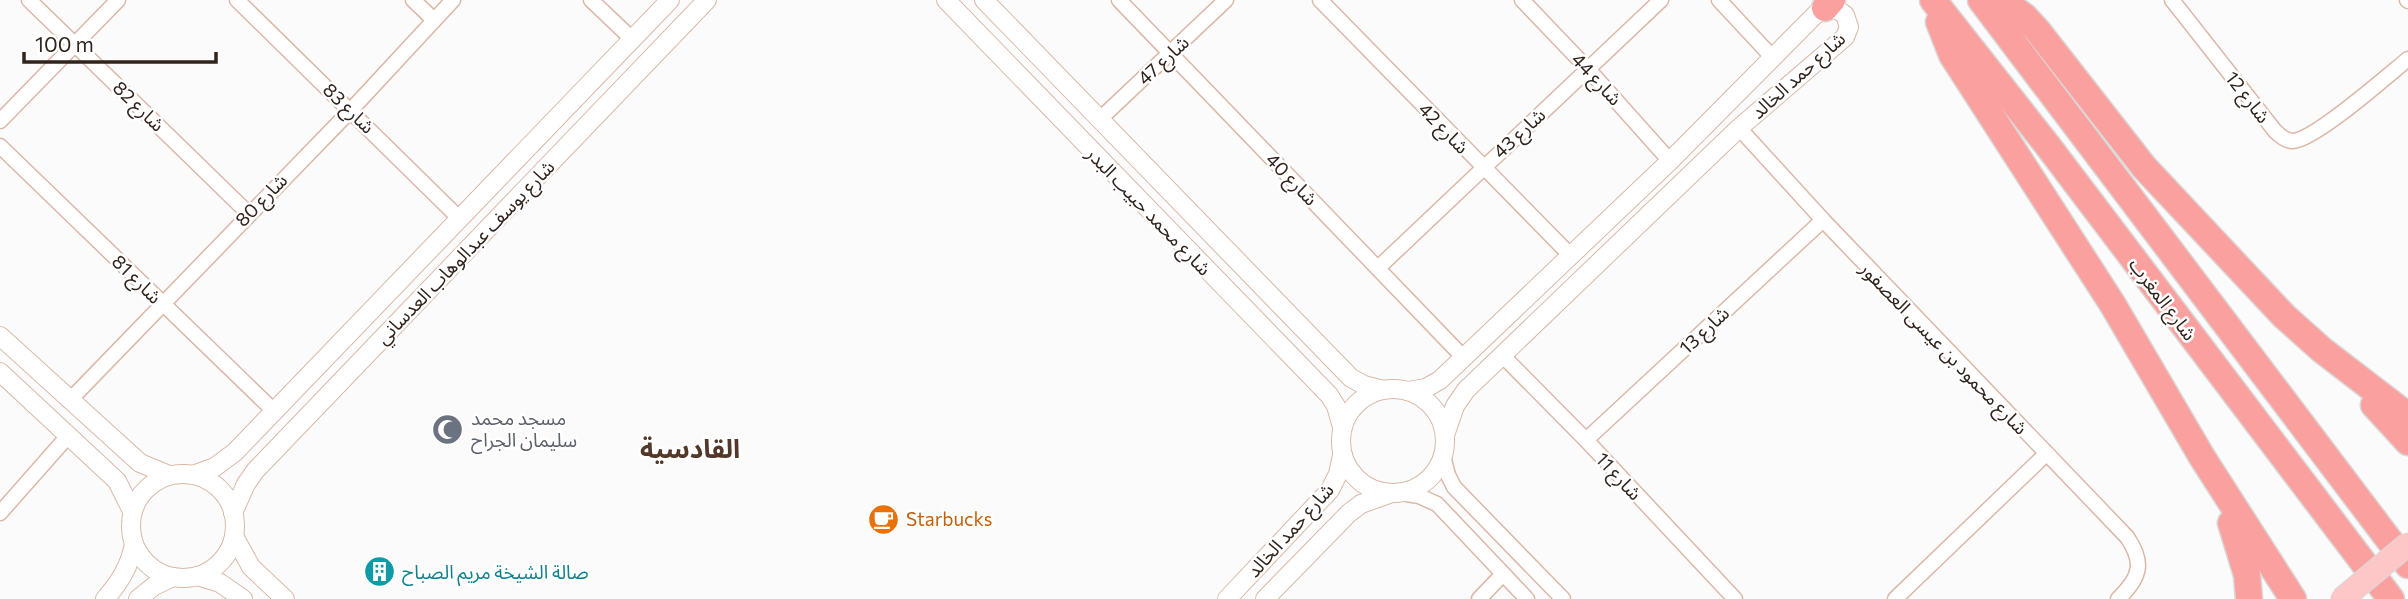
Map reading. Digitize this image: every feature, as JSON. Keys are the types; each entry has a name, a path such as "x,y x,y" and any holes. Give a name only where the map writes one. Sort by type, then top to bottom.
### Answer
{"highway":[{"name":"شارع المغرب","path":"1981,0 2408,565"},
{"path":"2002,0 2037,30 2144,167 2284,316 2322,350 2408,416"},
{"name":"شارع المغرب","path":"1934,2 2048,146 2391,599"},
{"path":"1934,2 1944,38 1952,55 2113,305 2202,457 2293,599"},
{"path":"2322,350 2408,442"},
{"path":"2202,457 2234,532 2247,575 2249,599"}],"main road":[{"path":"2342,599 2408,544"}],"street":[{"name":"شارع 82","path":"29,0 248,213"},
{"path":"0,121 118,0"},
{"name":"شارع 83","path":"237,0 459,218"},
{"path":"413,0 434,20"},
{"name":"شارع 80","path":"69,401 248,213 351,110 453,0"},
{"path":"591,0 632,39"},
{"name":"شارع يوسف عبدالوهاب العدساني","path":"193,475 215,467 230,457 670,0"},
{"name":"شارع يوسف عبدالوهاب العدساني","path":"233,513 255,471 707,0"},
{"name":"شارع محمد حبيب البدر","path":"946,0 1316,382 1336,406 1342,427"},
{"path":"960,15 970,12 978,0"},
{"name":"شارع محمد حبيب البدر","path":"984,0 1336,363 1356,382 1383,390"},
{"name":"شارع 40","path":"1119,0 1464,358"},
{"name":"شارع 47","path":"1100,119 1226,0"},
{"name":"شارع 42","path":"1320,0 1570,255"},
{"name":"شارع 44","path":"1522,0 1670,161"},
{"name":"شارع 43","path":"1378,268 1661,0"},
{"path":"1719,0 1773,58"},
{"name":"شارع 12","path":"2172,0 2275,131 2292,141 2313,134 2408,60"},
{"name":"شارع حمد الخالد","path":"1408,391 1437,383 1670,161 1818,12 1828,4 1845,15 1849,21 1848,34 1739,128 1461,396 1452,411 1445,435"},
{"path":"983,36 985,26 993,19 1004,20"},
{"name":"شارع محمود بن عيسى العصفور","path":"1739,128 1823,220 2127,537 2138,555 2138,571 2133,582 2118,599"},
{"name":"شارع 81","path":"0,146 274,411"},
{"path":"1634,195 1633,201 1639,210 1651,212"},
{"path":"1608,219 1621,220 1626,231 1625,237"},
{"name":"شارع 13","path":"1586,440 1823,220"},
{"path":"1188,251 1199,250 1208,244 1211,234"},
{"path":"1214,278 1217,266 1226,260 1238,261"},
{"path":"378,303 380,313 384,317 399,320"},
{"path":"350,331 363,331 368,334 371,339 370,351"},
{"path":"4,344 140,463 169,475 193,475 219,488 228,499 233,513 234,536 221,561 197,576"},
{"name":"شارع 11","path":"1502,355 1735,599"},
{"path":"1316,382 1327,381 1335,373 1336,363"},
{"path":"0,372 117,481 132,511"},
{"path":"1396,493 1410,491 1427,481 1440,465 1445,435 1435,411 1423,399 1408,391 1383,390 1365,397 1350,410 1342,427 1340,443 1346,466 1361,483 1371,489 1396,493 1419,496 1433,501 1527,599"},
{"path":"0,513 68,436"},
{"path":"1895,599 2046,454"},
{"name":"شارع حمد الخالد","path":"1227,599 1324,498 1336,480 1342,456"},
{"path":"1443,456 1451,481 1467,501 1563,599"},
{"path":"169,475 146,488 132,511 131,534 134,545 149,566 173,577"},
{"name":"شارع حمد الخالد","path":"1265,599 1344,517 1361,504 1396,493"},
{"path":"1324,498 1333,497 1340,501 1345,508 1344,517"},
{"path":"1448,515 1448,507 1452,501 1459,498 1467,501"},
{"path":"234,536 251,567 285,599"},
{"path":"105,599 129,564 134,545"},
{"path":"1479,599 1503,574"},
{"path":"138,599 154,586 173,577 197,576 220,583 243,599"}],"place":[{"name":"مسجد محمد سليمان الجراح","path":"448,429"},
{"name":"Starbucks","path":"883,519"},
{"name":"صالة الشيخة مريم الصباح","path":"379,572"}],"district":[{"name":"القادسية","path":"690,449"}]}
